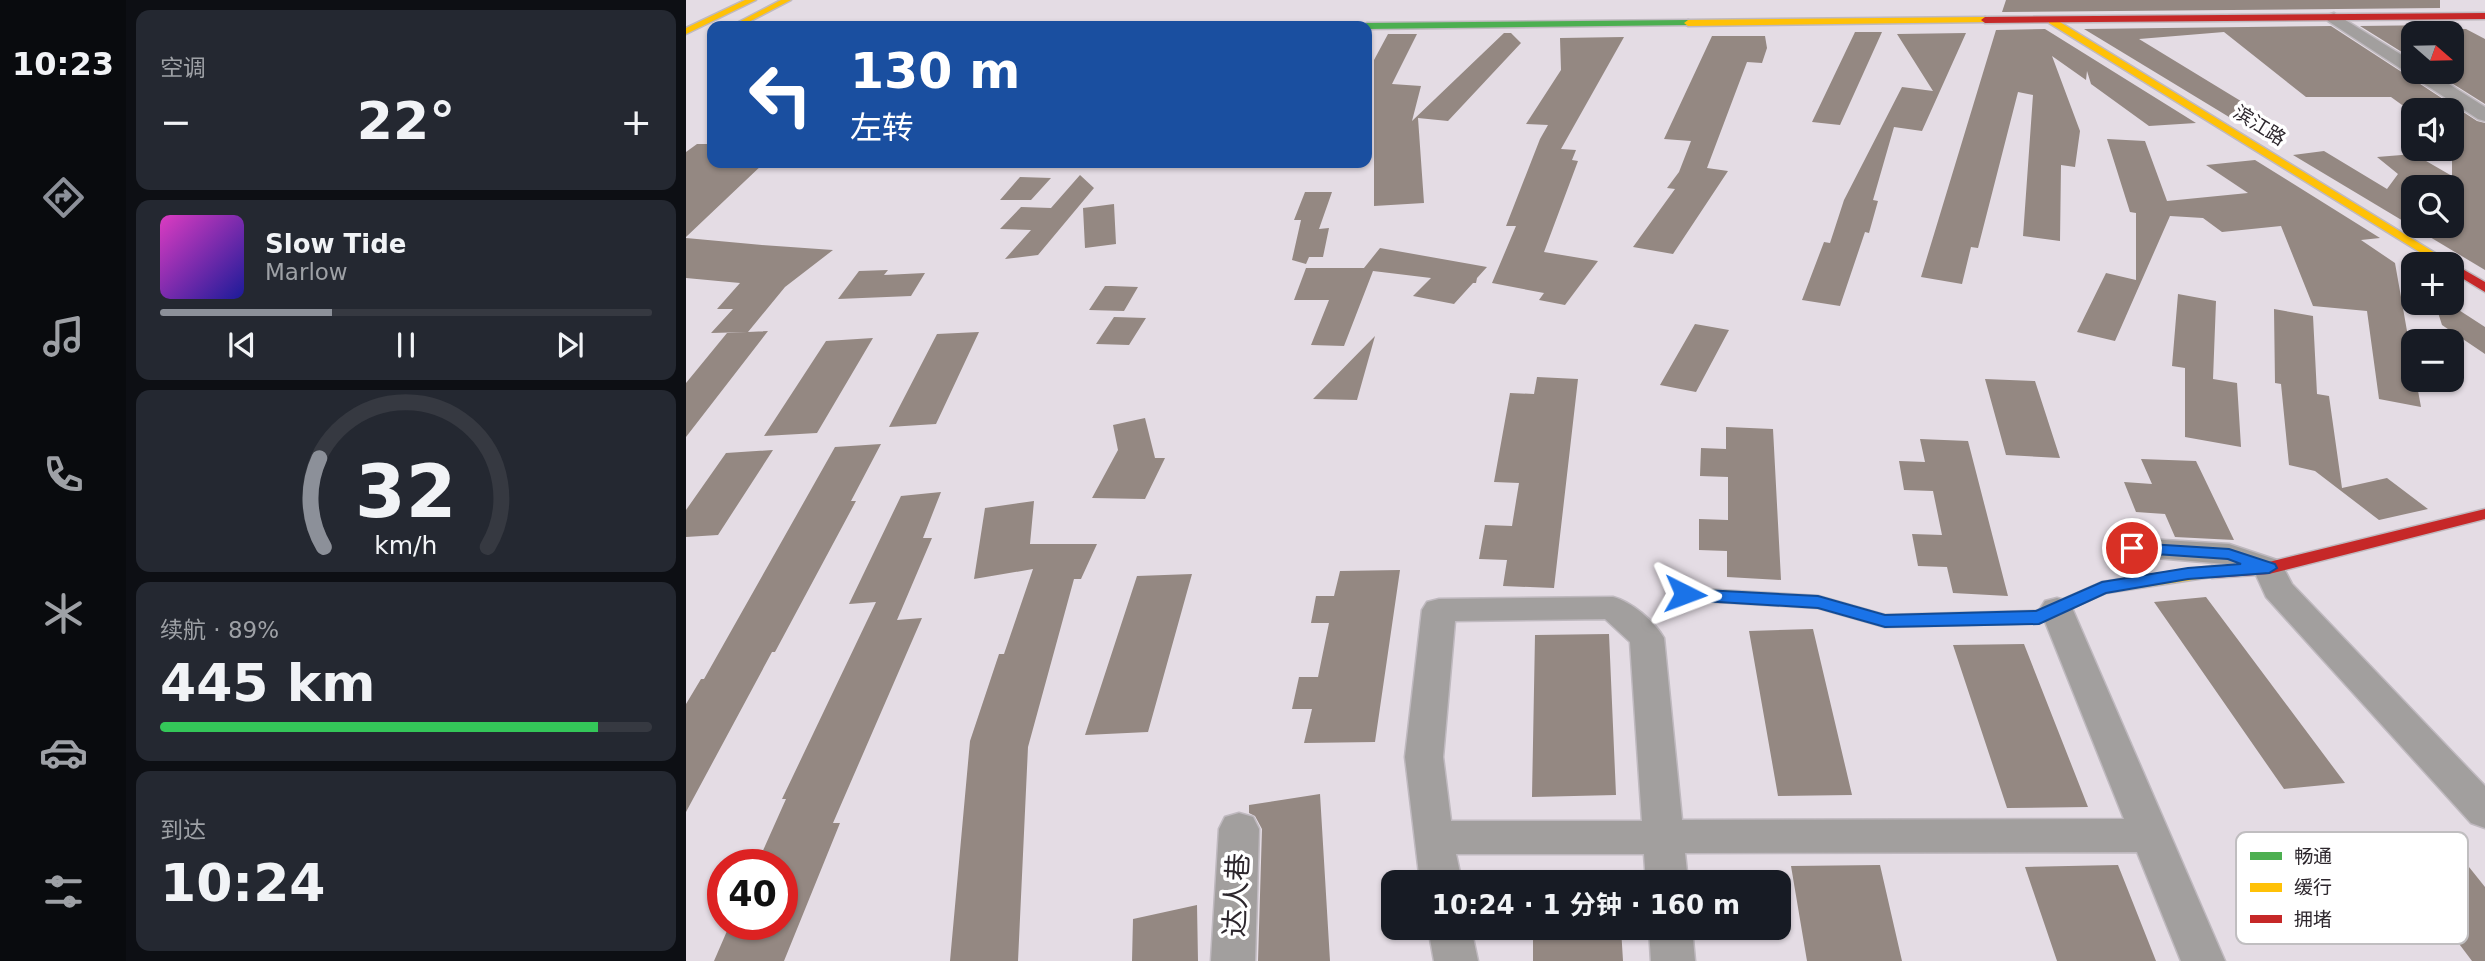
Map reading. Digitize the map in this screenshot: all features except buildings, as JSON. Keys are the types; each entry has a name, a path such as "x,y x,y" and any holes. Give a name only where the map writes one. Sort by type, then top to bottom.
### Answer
{"street":[{"path":"712,21 751,0"},
{"path":"745,21 787,0"},
{"path":"2464,0 2485,9"},
{"name":"滨江路","path":"2019,3 2023,13 2052,21 2427,252"},
{"path":"1372,26 2485,16"},
{"path":"2334,18 2401,61"},
{"path":"686,35 707,24"},
{"path":"686,35 707,33"},
{"path":"2437,84 2485,115"},
{"path":"2464,275 2485,288"},
{"path":"1685,594 1818,602 1885,621 2039,617 2102,587 2188,573 2269,568 2485,514"},
{"path":"2132,548 2229,554 2269,568 2278,589 2485,812"},
{"path":"1439,870 1424,757 1439,610 1613,608 1647,638 1666,870"},
{"path":"2057,609 2203,961"},
{"name":"达人巷","path":"1233,961 1239,829"},
{"path":"1433,838 2151,835"},
{"path":"1452,940 1456,961"},
{"path":"1672,940 1673,961"}],"traffic: fast":[{"path":"1372,26 1688,23"}],"traffic: slow":[{"path":"707,21 752,0"},
{"path":"745,21 787,0"},
{"path":"1688,23 1985,20"},
{"path":"686,31 707,21"},
{"path":"2052,21 2427,252"},
{"path":"1685,594 1818,602 1885,621 2039,617 2102,588 2212,572"}],"traffic: jam":[{"path":"1985,20 2485,16"},
{"path":"2464,275 2485,288"},
{"path":"2212,572 2269,568 2485,514"}],"route":[{"path":"1685,594 1818,602 1885,621 2039,617 2102,587 2188,573 2269,568 2229,554 2132,548"}]}
